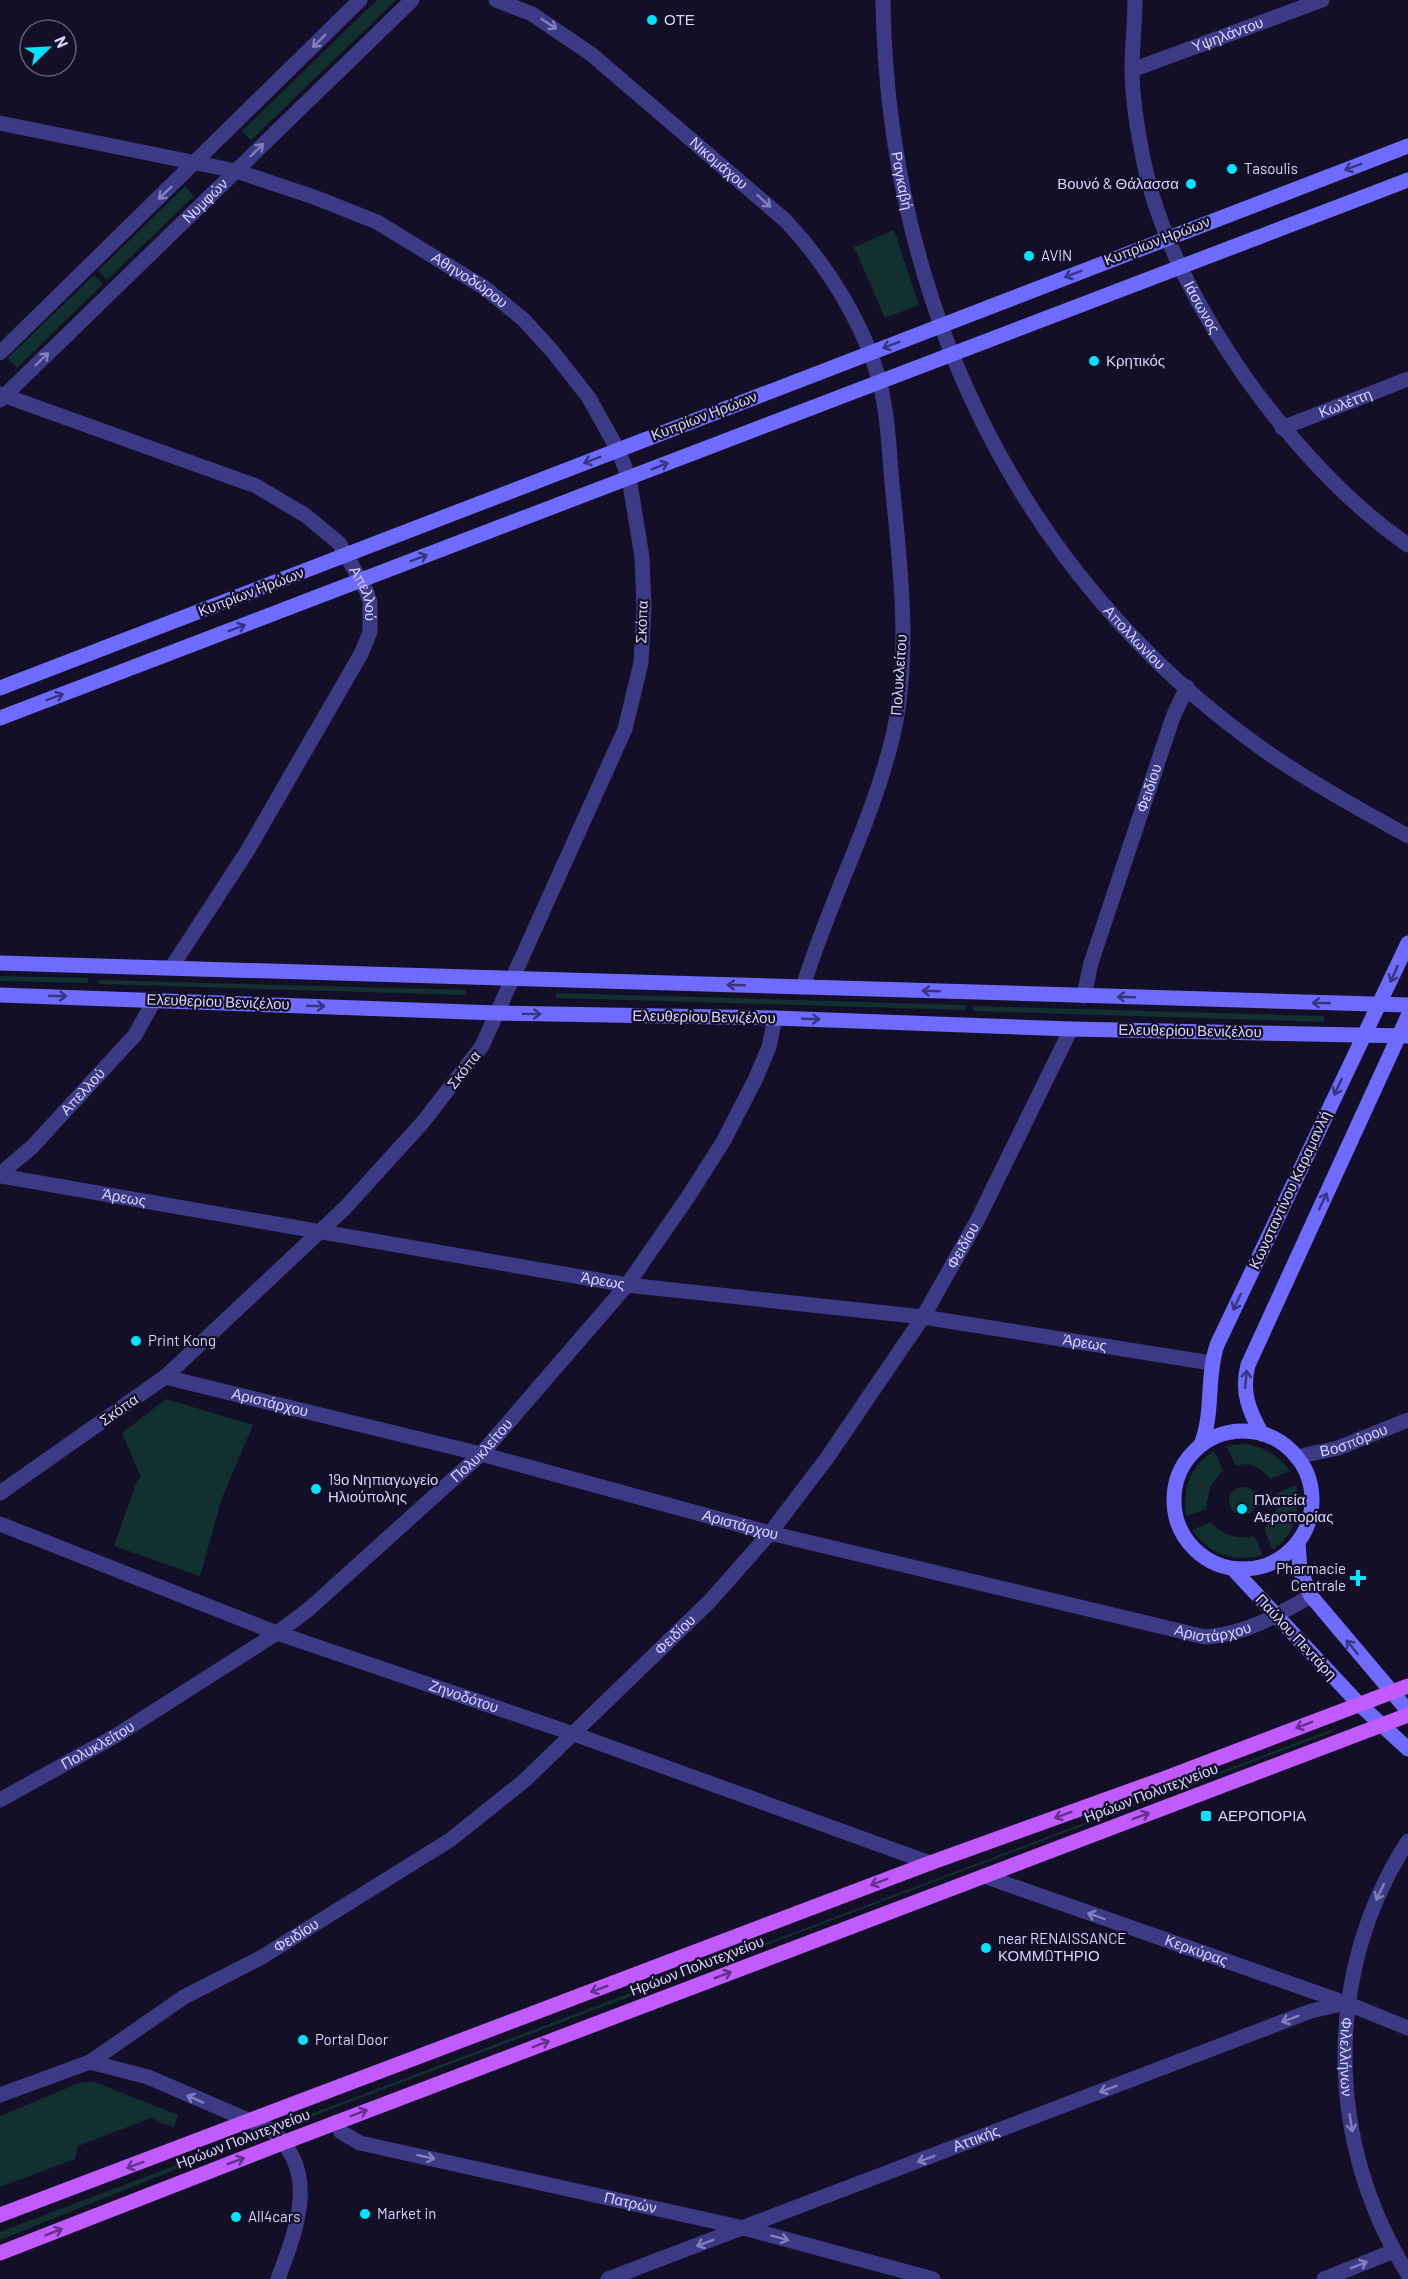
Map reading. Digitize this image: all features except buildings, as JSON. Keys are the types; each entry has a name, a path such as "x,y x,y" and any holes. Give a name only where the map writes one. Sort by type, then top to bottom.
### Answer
{"main road":[{"name":"Κυπρίων Ηρώων","path":"0,688 869,354 1166,237 1408,146"},
{"name":"Κυπρίων Ηρώων","path":"0,718 1408,180"},
{"name":"Κωνσταντίνου Καραμανλή","path":"1201,1445 1210,1417 1210,1363 1363,1034 1408,943"},
{"name":"Ελευθερίου Βενιζέλου","path":"0,963 1408,1005"},
{"name":"Ελευθερίου Βενιζέλου","path":"0,995 154,999 497,1014 775,1018 1071,1029 1404,1036"},
{"path":"1262,1434 1249,1407 1243,1383 1248,1365 1404,1036 1408,1016"},
{"path":"1230,1432 1262,1434 1281,1442 1296,1456 1311,1486 1312,1505 1308,1525 1298,1542 1286,1555 1270,1564 1252,1569 1233,1569 1210,1561 1197,1551 1178,1524 1174,1507 1177,1481 1188,1458 1201,1445 1230,1432"},
{"path":"1298,1542 1300,1570 1311,1596 1408,1713"},
{"name":"Παύλου Πεντάρη","path":"1233,1569 1359,1704 1408,1749"},
{"name":"Ηρώων Πολυτεχνείου","path":"0,2215 930,1863 1163,1779 1408,1686"},
{"name":"Ηρώων Πολυτεχνείου","path":"0,2253 336,2122 1408,1713"}],"street":[{"path":"0,353 360,0"},
{"name":"Νυμφών","path":"2,396 412,0"},
{"name":"Νικομάχου","path":"496,0 532,14 591,54 786,221 813,249 837,284 880,383"},
{"name":"Ραγκαβή","path":"884,0 886,72 894,143 910,224 939,326 950,355"},
{"name":"Ιάσωνος","path":"1135,0 1132,70 1146,172 1166,237 1181,268 1204,312 1282,428 1367,514 1408,545"},
{"name":"Υψηλάντου","path":"1132,70 1322,0"},
{"path":"0,123 196,163"},
{"name":"Αθηνοδώρου","path":"196,163 236,171 314,197 377,222 485,288 524,320 554,352 589,398 618,450 629,478"},
{"name":"Απολλωνίου","path":"950,355 994,445 1045,528 1106,610 1187,687 1264,750 1354,806 1408,836"},
{"name":"Κωλέττη","path":"1282,428 1408,379"},
{"name":"Πολυκλείτου","path":"803,987 815,949 873,803 894,730 900,694 902,578 880,383"},
{"name":"Απελλού","path":"2,396 256,486 328,532 348,555 362,580 370,602 370,632 361,654 252,843 171,968"},
{"name":"Σκόπα","path":"0,1493 165,1377 345,1208 423,1122 482,1046 606,773 634,697 640,663 644,608 642,557 629,478"},
{"name":"Φειδίου","path":"1084,996 1091,963 1173,717 1187,687"},
{"name":"Απελλού","path":"0,1175 32,1147 135,1035 154,999"},
{"name":"Πολυκλείτου","path":"0,1800 117,1735 277,1633 309,1609 481,1454 627,1285 723,1142 769,1047 775,1018"},
{"name":"Φειδίου","path":"0,2095 90,2062 184,1997 273,1951 450,1840 524,1781 710,1601 770,1533 827,1458 923,1317 977,1221 1071,1029"},
{"name":"Άρεως","path":"0,1175 627,1285 923,1317 1210,1363"},
{"name":"Αριστάρχου","path":"165,1377 481,1454 770,1533 1205,1637 1228,1635 1253,1628 1311,1596"},
{"name":"Βοσπόρου","path":"1296,1456 1338,1448 1408,1420"},
{"name":"Ζηνοδότου","path":"0,1524 277,1633 574,1734 930,1863"},
{"name":"Φιλελλήνων","path":"1408,1841 1372,1909 1361,1940 1346,2003 1345,2073 1354,2143 1371,2202 1394,2251 1408,2274"},
{"name":"Κερκύρας","path":"984,1876 1346,2003 1408,2028"},
{"name":"Αττικής","path":"608,2279 1311,2010 1346,2003"},
{"path":"90,2062 148,2077 271,2130 285,2142 298,2168 301,2202 278,2279"},
{"name":"Πατρών","path":"336,2122 342,2132 360,2143 744,2228 933,2279"},
{"path":"1324,2279 1394,2251"}],"green space":[{"path":"377,0 396,0 251,140 242,131"},
{"path":"185,186 194,196 107,280 98,271"},
{"path":"894,230 919,305 885,318 854,247"},
{"path":"94,275 103,284 17,368 8,358"},
{"path":"0,976 88,978 88,983 0,981"},
{"path":"99,980 466,990 466,995 99,984"},
{"path":"556,993 966,1005 966,1010 556,998"},
{"path":"973,1006 1324,1016 1324,1022 973,1011"},
{"path":"166,1399 253,1425 222,1498 200,1576 114,1546 137,1481 141,1477 122,1433"},
{"path":"1243,1444 1269,1452 1290,1471 1270,1479 1255,1466 1246,1464 1236,1466 1226,1446"},
{"path":"1214,1451 1223,1470 1210,1487 1206,1509 1186,1516 1185,1506 1189,1479 1205,1457"},
{"path":"1296,1485 1298,1504 1295,1521 1287,1536 1273,1550 1264,1529 1275,1512 1278,1503 1277,1493"},
{"path":"1243,1487 1253,1491 1257,1501 1253,1511 1243,1515 1233,1511 1229,1501 1233,1491"},
{"path":"1211,1522 1220,1530 1231,1535 1254,1536 1263,1555 1232,1557 1206,1546 1192,1530"},
{"path":"1331,1730 1332,1732 735,1957 734,1955"},
{"path":"723,1958 724,1961 305,2119 303,2117"},
{"path":"92,2081 178,2115 174,2128 151,2118 78,2146 75,2159 0,2187 0,2116 79,2083"},
{"path":"187,2161 189,2164 0,2240 0,2232"}],"place":[{"name":"ΟΤΕ","path":"652,20"},
{"name":"Tasoulis","path":"1232,169"},
{"name":"Βουνό & Θάλασσα","path":"1191,184"},
{"name":"AVIN","path":"1029,256"},
{"name":"Κρητικός","path":"1094,361"},
{"name":"Print Kong","path":"136,1341"},
{"name":"19ο Νηπιαγωγείο Ηλιούπολης","path":"316,1489"},
{"name":"Πλατεία Αεροπορίας","path":"1242,1509"},
{"name":"Pharmacie Centrale","path":"1358,1578"},
{"name":"ΑΕΡΟΠΟΡΙΑ","path":"1206,1816"},
{"name":"near RENAISSANCE ΚΟΜΜΩΤΗΡΙΟ","path":"986,1948"},
{"name":"Portal Door","path":"303,2040"},
{"name":"Market in","path":"365,2214"},
{"name":"All4cars","path":"236,2217"}]}
